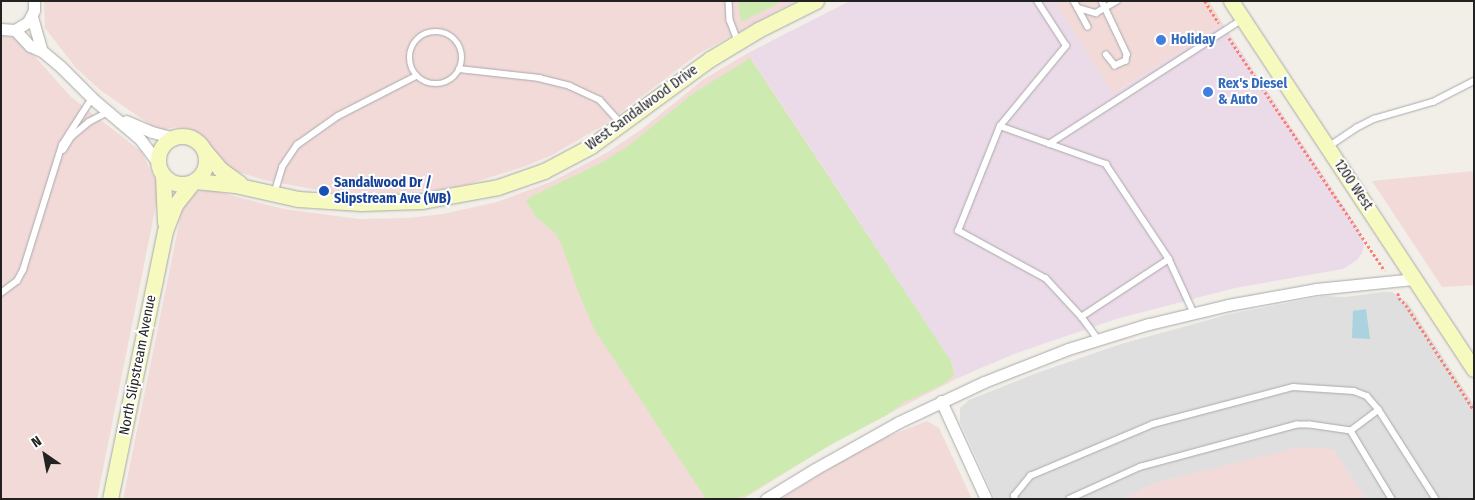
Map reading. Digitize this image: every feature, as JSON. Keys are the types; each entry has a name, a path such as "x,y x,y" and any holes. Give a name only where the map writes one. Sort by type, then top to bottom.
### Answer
{"street":[{"path":"34,1 32,17 42,51"},
{"name":"West Sandalwood Drive","path":"194,182 218,182 298,199 361,203 421,201 475,193 544,171 591,146 622,125 691,72 738,41 816,1"},
{"name":"1200 West","path":"1231,1 1474,369"},
{"path":"1,29 15,30 23,27 32,17"},
{"path":"15,30 30,46 42,51 60,66 92,98 140,139 160,169 173,183 187,184 194,182 204,171 207,158 205,151 195,140 181,136 174,138 162,148 160,169"},
{"path":"108,112 151,132 174,138"},
{"name":"West Sandalwood Drive","path":"205,151 226,174 252,189"},
{"name":"North Slipstream Avenue","path":"160,169 165,231"},
{"name":"North Slipstream Avenue","path":"110,499 165,231 175,205 194,182"},
{"path":"766,499 856,445 941,401 1028,364 1098,340 1194,313 1268,297 1415,278"},
{"path":"941,401 986,499"}],"lane":[{"path":"729,1 730,20 738,41"},
{"path":"1037,1 1066,46 1000,126 958,231 1046,279 1098,340"},
{"path":"1074,1 1088,27"},
{"path":"1102,1 1127,54 1126,61 1115,66 1106,56"},
{"path":"1078,8 1096,13 1117,1"},
{"path":"1049,144 1243,19"},
{"path":"432,32 448,34 459,46 462,62 459,69 450,80 443,84 428,84 416,76 409,61 412,45 424,34 432,32"},
{"path":"459,69 538,78 570,86 600,100 622,125"},
{"path":"274,194 282,167 298,145 338,116 416,76"},
{"path":"1328,147 1374,119 1432,102 1474,81"},
{"path":"1,293 18,282 28,258 64,139 84,114 92,98"},
{"path":"61,152 71,137 89,122 108,112"},
{"path":"1000,126 1106,164 1169,258 1194,313"},
{"path":"1080,317 1169,258"},
{"path":"1015,499 1014,496 1030,476 1153,424 1293,387 1354,391 1368,396 1436,499"},
{"path":"1070,499 1140,467 1297,425 1351,431 1379,410"},
{"path":"1351,431 1392,499"}],"path":[{"path":"1205,1 1391,280 1400,296 1399,298 1406,305 1474,410"}],"shaded area":[{"path":"44,1 796,1 698,54 604,125 552,155 526,166 469,184 443,189 386,194 328,192 264,180 225,168 205,138 190,129 175,127 164,130 155,128 100,90 76,68 45,28"},
{"path":"850,1 1054,1 1113,94 1223,24 1359,229 1364,245 1362,253 1357,260 1343,269 1235,288 1116,319 1014,354 958,378 951,361 748,53"},
{"path":"1054,1 1209,1 1223,24 1113,94"},
{"path":"1,35 17,38 22,42 71,97 142,152 156,182 157,200 97,499 1,499"},
{"path":"748,53 951,361 958,378 836,441 743,499 123,499 181,214 184,204 193,193 207,189 284,209 359,219 408,218 443,214 497,202 553,181 608,152 642,129 704,79"},
{"path":"1474,171 1474,285 1442,287 1372,181"},
{"path":"1392,292 1408,303 1474,405 1474,499 1366,499 1333,449 1158,482 1122,499 995,499 960,422 960,408 969,400 1034,374 1121,344 1230,314 1323,296 1345,297"},
{"path":"927,421 939,428 972,499 781,499 841,461 884,438"},
{"path":"1300,447 1333,449 1366,499 1122,499 1158,482"}],"green space":[{"path":"738,1 783,1 741,22"},
{"path":"750,58 951,361 954,375 942,385 904,402 887,415 834,443 747,495 734,499 706,499 594,329 556,234 536,217 526,201 530,197 601,163 628,146 694,93"}],"water":[{"path":"1366,309 1370,339 1352,338 1353,311"}],"place":[{"name":"Holiday","path":"1161,40"},
{"name":"Rex's Diesel & Auto","path":"1208,92"},
{"name":"Sandalwood Dr / Slipstream Ave (WB)","path":"324,191"}]}
